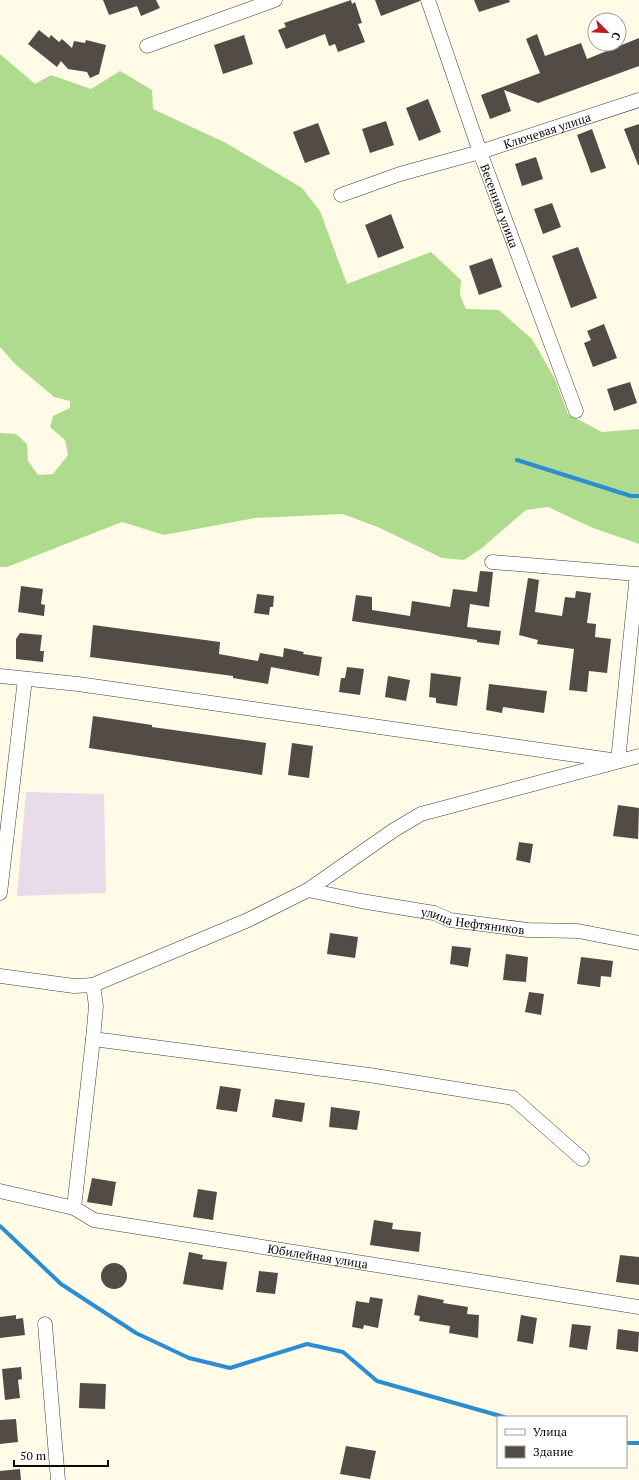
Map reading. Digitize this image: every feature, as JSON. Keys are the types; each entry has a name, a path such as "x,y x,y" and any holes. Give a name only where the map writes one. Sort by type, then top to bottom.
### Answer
{"street":[{"path":"147,46 275,0"},
{"name":"Весенняя улица","path":"428,0 480,152 576,411"},
{"name":"Ключевая улица","path":"341,195 400,174 480,152 639,100"},
{"path":"492,562 637,574 618,761"},
{"path":"0,676 78,684 618,761"},
{"path":"0,893 2,855 25,679"},
{"path":"0,976 74,986 93,985 248,920 308,890 394,830 421,814 639,756"},
{"name":"улица Нефтяников","path":"308,890 361,901 434,913 450,920 528,930 578,930 639,943"},
{"path":"74,1208 96,1006 93,985"},
{"path":"93,1039 361,1074 513,1098 582,1159"},
{"name":"Юбилейная улица","path":"0,1191 74,1208 94,1220 639,1307"},
{"path":"45,1324 58,1480"}],"shaded area":[{"path":"26,792 104,794 106,893 17,896"}],"green space":[{"path":"0,54 35,84 51,75 91,89 120,71 152,90 153,109 226,143 302,188 320,211 347,284 431,252 461,280 460,295 466,309 499,310 532,339 555,379 568,414 602,432 639,429 639,544 593,528 548,507 526,510 482,548 464,560 442,558 380,528 343,514 255,518 164,535 122,522 7,567 0,567 0,433 16,434 27,444 28,461 38,475 53,474 68,455 65,440 50,427 53,416 70,408 70,401 54,397 15,364 0,347"}],"building":[{"path":"103,0 156,0 160,8 141,16 137,6 109,15"},
{"path":"351,0 352,4 355,2 362,23 358,24 365,42 338,52 335,44 329,46 325,34 286,49 278,30 286,27 284,23"},
{"path":"375,0 420,0 420,1 381,16"},
{"path":"474,0 509,0 510,2 479,12"},
{"path":"39,30 49,38 51,35 59,42 62,39 72,48 74,41 85,43 86,40 106,45 99,74 90,78 87,72 68,69 61,61 57,67 28,44"},
{"path":"537,34 545,56 581,43 587,59 604,52 627,52 627,43 639,38 639,66 538,103 504,90 511,111 490,119 481,95 540,73 526,39"},
{"path":"244,35 253,64 223,74 214,45"},
{"path":"428,99 441,132 419,141 406,108"},
{"path":"386,121 394,145 370,153 362,129"},
{"path":"318,123 330,154 305,163 293,132"},
{"path":"639,124 639,165 638,165 624,129"},
{"path":"592,129 606,168 591,173 577,135"},
{"path":"536,157 543,179 522,186 515,164"},
{"path":"552,203 561,227 543,234 534,209"},
{"path":"391,214 404,248 378,258 365,225"},
{"path":"578,247 597,298 571,308 552,256"},
{"path":"492,258 502,287 479,295 469,266"},
{"path":"604,324 617,358 593,367 584,343 591,340 587,331"},
{"path":"630,382 637,403 614,411 607,389"},
{"path":"480,571 493,572 489,607 470,604 467,627 501,631 499,645 477,642 477,640 352,621 356,595 372,597 372,610 410,616 412,601 450,607 453,589 477,592"},
{"path":"528,578 539,580 535,612 562,616 565,597 575,598 576,591 591,593 587,623 596,624 595,637 611,639 607,673 589,671 587,692 569,690 574,649 537,644 538,640 519,635"},
{"path":"21,586 43,589 41,604 45,605 44,616 18,612"},
{"path":"257,594 274,596 273,607 270,607 269,615 254,613"},
{"path":"93,625 220,642 219,654 258,661 260,653 283,657 284,648 304,652 303,654 322,657 319,676 271,667 268,684 233,678 233,676 90,657"},
{"path":"20,633 42,635 40,651 44,651 43,662 16,659 16,639"},
{"path":"347,667 364,669 360,695 339,692 341,678 345,678"},
{"path":"431,673 461,677 457,706 436,703 436,698 429,697"},
{"path":"388,676 410,680 406,701 385,697"},
{"path":"489,684 547,691 544,713 503,707 502,713 486,710"},
{"path":"93,716 152,725 152,727 266,743 262,775 89,748"},
{"path":"292,743 313,746 309,778 288,775"},
{"path":"618,805 639,808 638,839 613,836"},
{"path":"519,842 533,844 530,863 516,860"},
{"path":"330,933 358,937 355,958 327,954"},
{"path":"452,946 471,948 468,967 450,964"},
{"path":"506,954 528,957 526,982 503,980"},
{"path":"581,957 613,961 611,977 601,976 600,987 577,984"},
{"path":"529,992 544,994 541,1015 525,1012"},
{"path":"220,1086 241,1089 237,1112 216,1109"},
{"path":"275,1099 305,1103 302,1122 272,1117"},
{"path":"331,1107 360,1111 357,1130 329,1127"},
{"path":"92,1178 116,1182 112,1206 87,1202"},
{"path":"198,1189 217,1192 213,1220 193,1217"},
{"path":"374,1220 393,1223 392,1229 421,1232 419,1252 370,1245"},
{"path":"189,1252 203,1255 202,1259 227,1262 223,1290 183,1284"},
{"path":"620,1255 639,1257 639,1285 616,1282"},
{"path":"114,1263 123,1267 127,1276 123,1285 114,1289 105,1285 101,1276 105,1267"},
{"path":"259,1271 278,1273 275,1294 256,1292"},
{"path":"418,1295 444,1300 443,1303 468,1307 467,1314 479,1315 478,1338 449,1333 450,1326 419,1321 420,1316 414,1315"},
{"path":"370,1297 383,1299 378,1328 364,1325 363,1329 352,1327 356,1301 369,1303"},
{"path":"16,1315 16,1319 23,1318 25,1335 0,1338 0,1317"},
{"path":"521,1315 537,1318 533,1344 517,1341"},
{"path":"572,1324 591,1326 587,1350 569,1347"},
{"path":"618,1329 639,1332 638,1352 616,1349"},
{"path":"21,1367 22,1379 18,1380 20,1398 5,1400 2,1369"},
{"path":"80,1383 106,1384 105,1409 79,1408"},
{"path":"16,1419 18,1442 0,1444 0,1420"},
{"path":"346,1446 376,1451 370,1479 340,1474"},
{"path":"20,1469 21,1480 0,1480 0,1471"}],"waterway":[{"path":"517,460 631,496 639,496"},
{"path":"0,1226 61,1284 136,1333 189,1358 230,1368 307,1344 343,1352 377,1381 500,1416"},
{"path":"627,1443 639,1443"}]}
